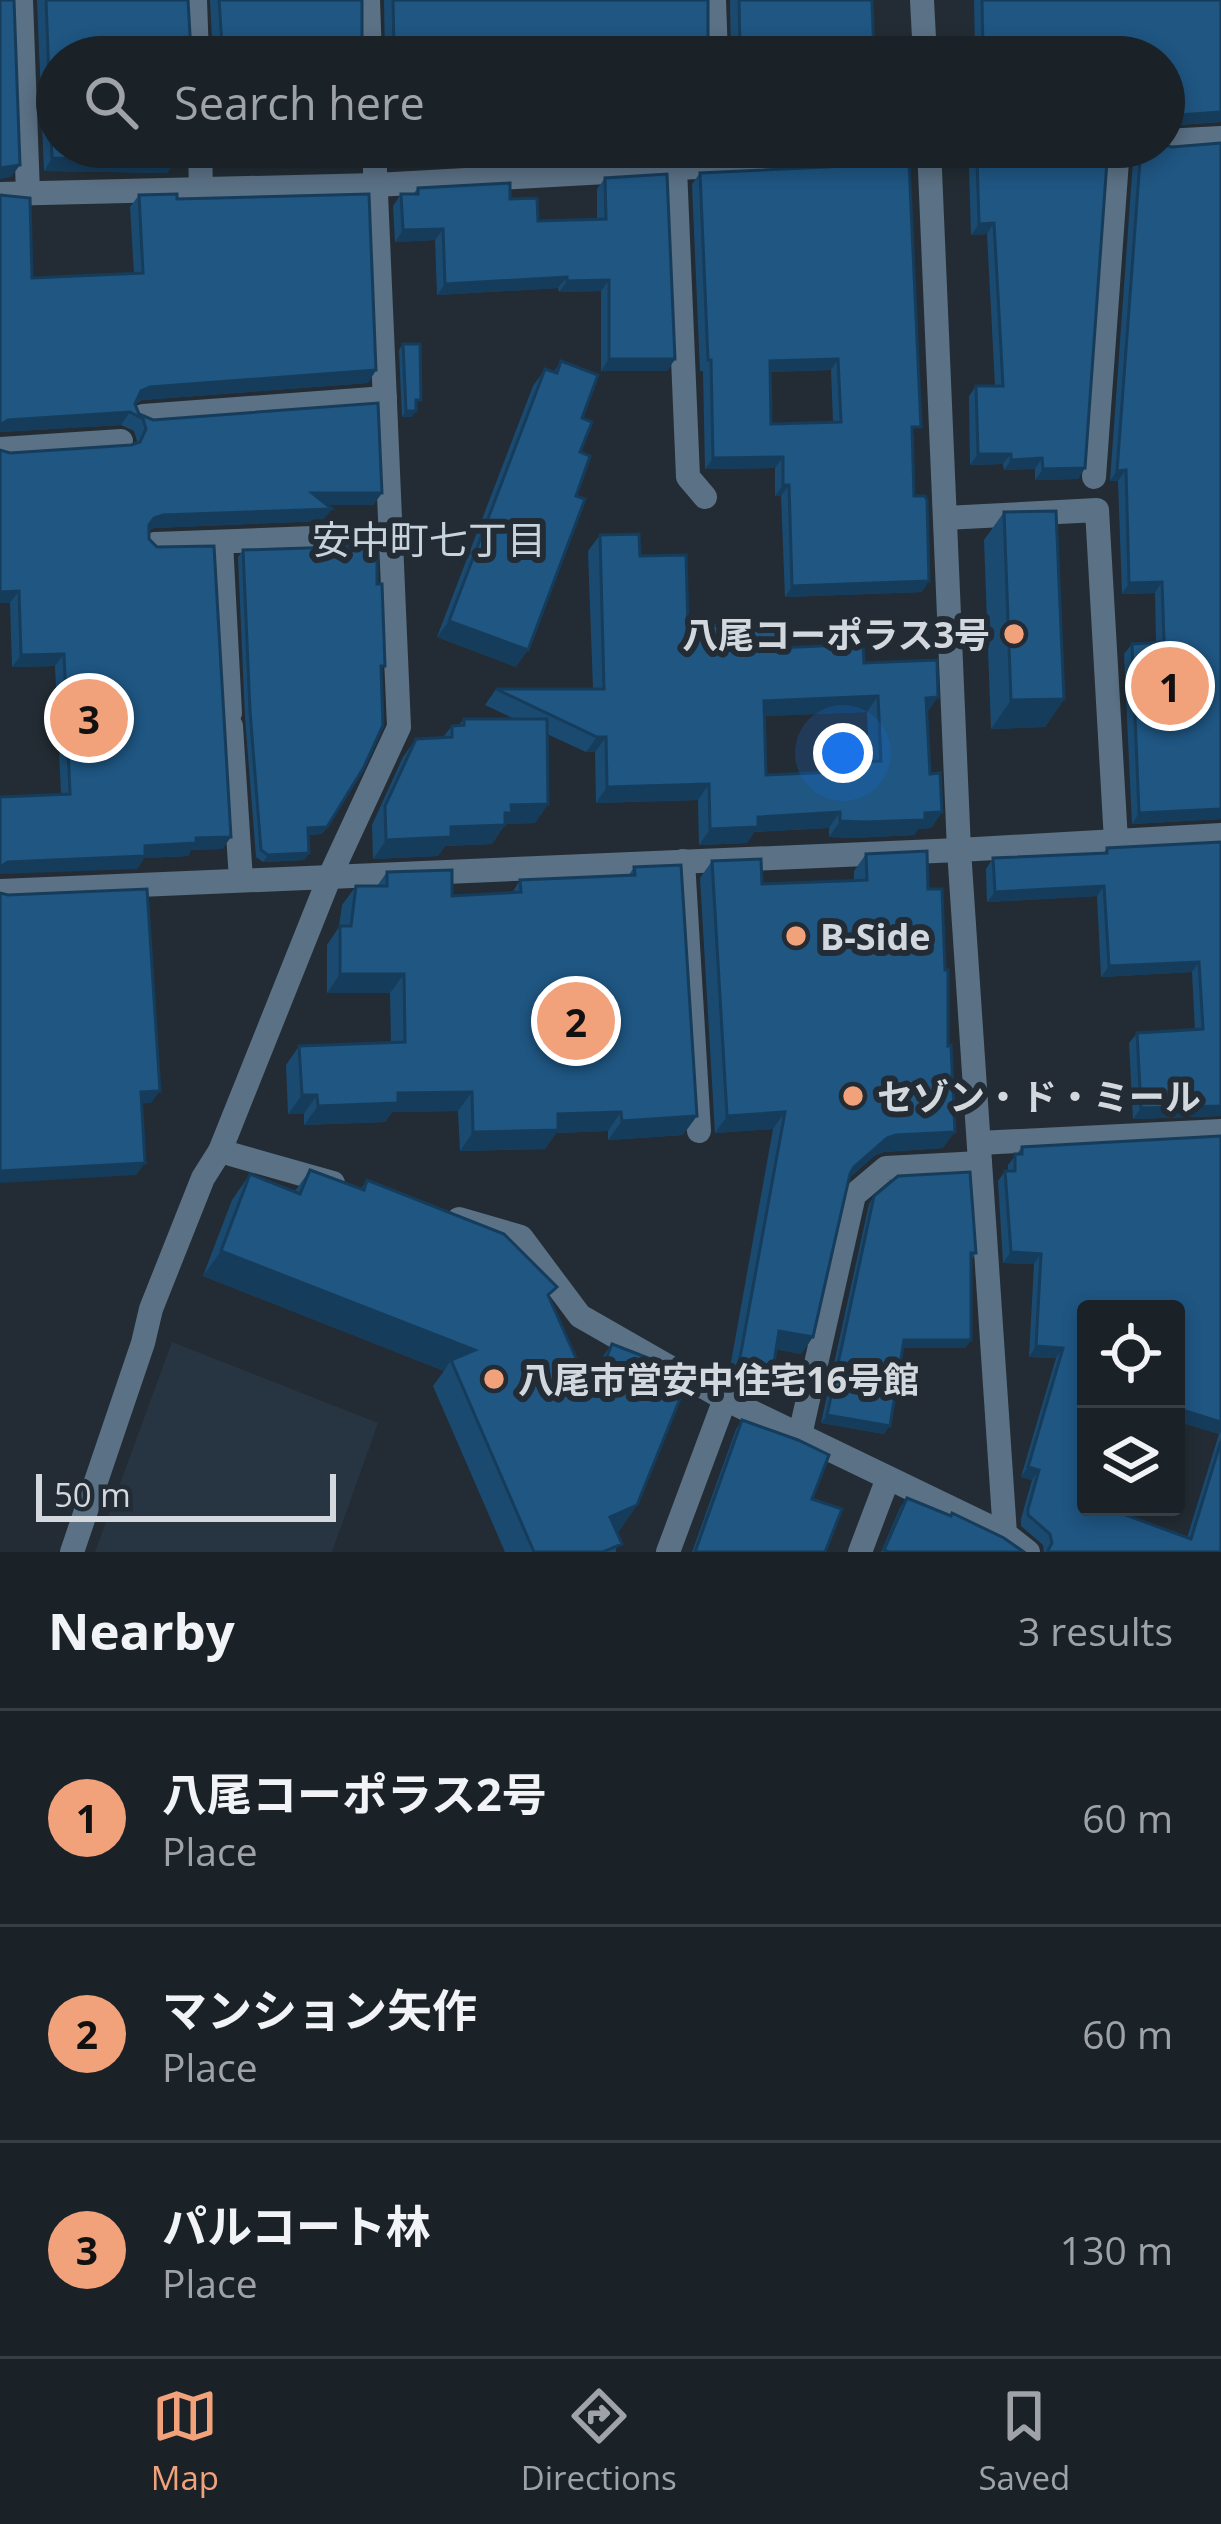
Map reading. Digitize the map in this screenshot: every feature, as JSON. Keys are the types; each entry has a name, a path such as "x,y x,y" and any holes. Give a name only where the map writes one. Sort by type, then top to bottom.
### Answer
{"street":[{"path":"21,0 28,194"},
{"path":"195,0 196,36"},
{"path":"368,0 369,36"},
{"path":"714,0 715,36"},
{"path":"922,0 924,36"},
{"path":"1185,140 1221,138"},
{"path":"200,168 201,189"},
{"path":"72,1552 151,1309 330,876 399,727 375,168"},
{"path":"0,194 376,185 675,168 688,477 705,497"},
{"path":"931,168 959,850 1004,1534"},
{"path":"1094,477 1116,168"},
{"path":"143,416 385,398"},
{"path":"0,449 121,441"},
{"path":"945,518 1097,511 1115,841"},
{"path":"155,544 391,535"},
{"path":"221,542 241,880"},
{"path":"0,891 1221,836"},
{"path":"683,861 699,1132"},
{"path":"800,1435 854,1195 886,1168 979,1153 1221,1131"},
{"path":"220,1151 349,1188"},
{"path":"435,1213 521,1237 580,1316 725,1399 1004,1534 1028,1552"},
{"path":"668,1552 725,1399"},
{"path":"860,1552 888,1478"}],"shaded area":[{"path":"172,1342 378,1423 332,1552 95,1552"}],"building":[{"path":"0,0 14,0 20,165 0,168"},
{"path":"46,0 188,0 190,36 47,36"},
{"path":"219,0 362,0 362,36 221,36"},
{"path":"393,0 708,0 708,36 394,36"},
{"path":"739,0 872,0 873,36 740,36"},
{"path":"982,0 1221,0 1221,112 1185,115 1185,36 983,36"},
{"path":"1221,143 1221,809 1139,813 1132,644 1164,642 1162,582 1129,583 1126,470 1117,471 1139,168 1185,168 1185,146"},
{"path":"909,168 921,427 912,427 914,496 927,500 929,581 792,586 789,485 783,485 783,457 713,458 700,173","holes":["838,359 841,422 771,424 770,361"]},
{"path":"977,168 1106,168 1085,468 1043,469 1042,458 1011,460 1011,454 978,454 976,386 1003,386 994,223 979,224"},
{"path":"667,174 675,359 609,359 609,280 567,281 567,277 445,284 443,229 403,230 401,194 418,194 418,188 510,183 510,199 537,198 538,221 606,219 605,178"},
{"path":"177,194 177,199 369,194 376,370 150,387 141,391 135,404 139,414 153,420 378,403 382,493 312,493 332,509 154,518 149,539 157,547 214,546 231,837 145,846 145,856 8,862 0,867 0,797 70,794 64,654 21,655 19,591 0,592 0,450 131,445 140,442 146,429 143,419 130,412 8,420 0,425 0,195 30,198 32,278 143,273 139,195"},
{"path":"403,344 420,344 421,400 416,400 416,411 406,411"},
{"path":"561,361 598,375 582,418 592,422 580,452 590,456 576,496 585,499 528,650 449,621 545,369 557,373"},
{"path":"1056,511 1064,699 1011,700 1004,512"},
{"path":"639,534 640,556 686,555 688,627 777,622 778,648 863,644 864,663 937,660 938,697 926,698 930,774 940,773 942,812 925,813 925,820 864,822 840,821 840,812 758,817 758,827 710,829 709,784 607,787 606,737 496,689 604,689 600,535","holes":["878,696 881,761 834,763 834,772 766,775 764,701"]},
{"path":"367,546 377,553 377,584 382,584 383,725 327,827 308,828 309,853 268,855 261,850 243,550"},
{"path":"464,719 547,719 548,804 511,805 505,825 451,827 451,837 386,840 385,806 416,739 452,737 452,726 464,725"},
{"path":"1221,842 1221,1106 1141,1108 1137,1033 1203,1029 1199,962 1109,966 1104,886 995,892 993,858"},
{"path":"927,851 928,889 942,889 955,1132 887,1138 854,1167 813,1337 779,1331 773,1369 739,1363 785,1112 727,1116 712,861 761,859 762,884 867,880 866,854"},
{"path":"681,865 697,1116 622,1121 621,1112 558,1114 558,1130 473,1132 472,1092 398,1093 398,1103 318,1106 317,1095 302,1095 299,1046 405,1042 404,974 340,974 340,926 351,926 356,886 387,886 387,872 452,870 452,896 521,892 520,880 635,875 634,867"},
{"path":"147,889 160,1091 141,1092 145,1163 0,1171 0,893"},
{"path":"1221,1136 1221,1422 1185,1411 1185,1300 1077,1300 1077,1516 1129,1516 1191,1539 1221,1441 1221,1552 1047,1552 1050,1534 1028,1515 1039,1470 1028,1467 1063,1348 1036,1346 1041,1254 1011,1252 1005,1171 1015,1171 1015,1154 1022,1154 1022,1147"},
{"path":"310,1170 364,1190 367,1180 504,1234 557,1287 548,1295 592,1394 612,1344 690,1374 637,1505 610,1517 622,1544 603,1552 534,1552 451,1360 475,1350 221,1251 250,1174 300,1194"},
{"path":"970,1172 976,1253 971,1253 971,1340 904,1340 890,1426 827,1415 874,1196 898,1176"},
{"path":"742,1420 829,1455 812,1499 842,1509 825,1552 695,1552"},
{"path":"907,1498 952,1513 1024,1552 884,1550"}],"place":[{"name":"八尾コーポラス3号","path":"1014,634"},
{"name":"八尾コーポラス2号","path":"1170,686"},
{"name":"パルコート林","path":"89,718"},
{"name":"B-Side","path":"796,936"},
{"name":"マンション矢作","path":"576,1021"},
{"name":"セゾン・ド・ミール","path":"853,1096"},
{"name":"八尾市営安中住宅16号館","path":"494,1379"}],"district":[{"name":"安中町七丁目","path":"429,538"}]}
